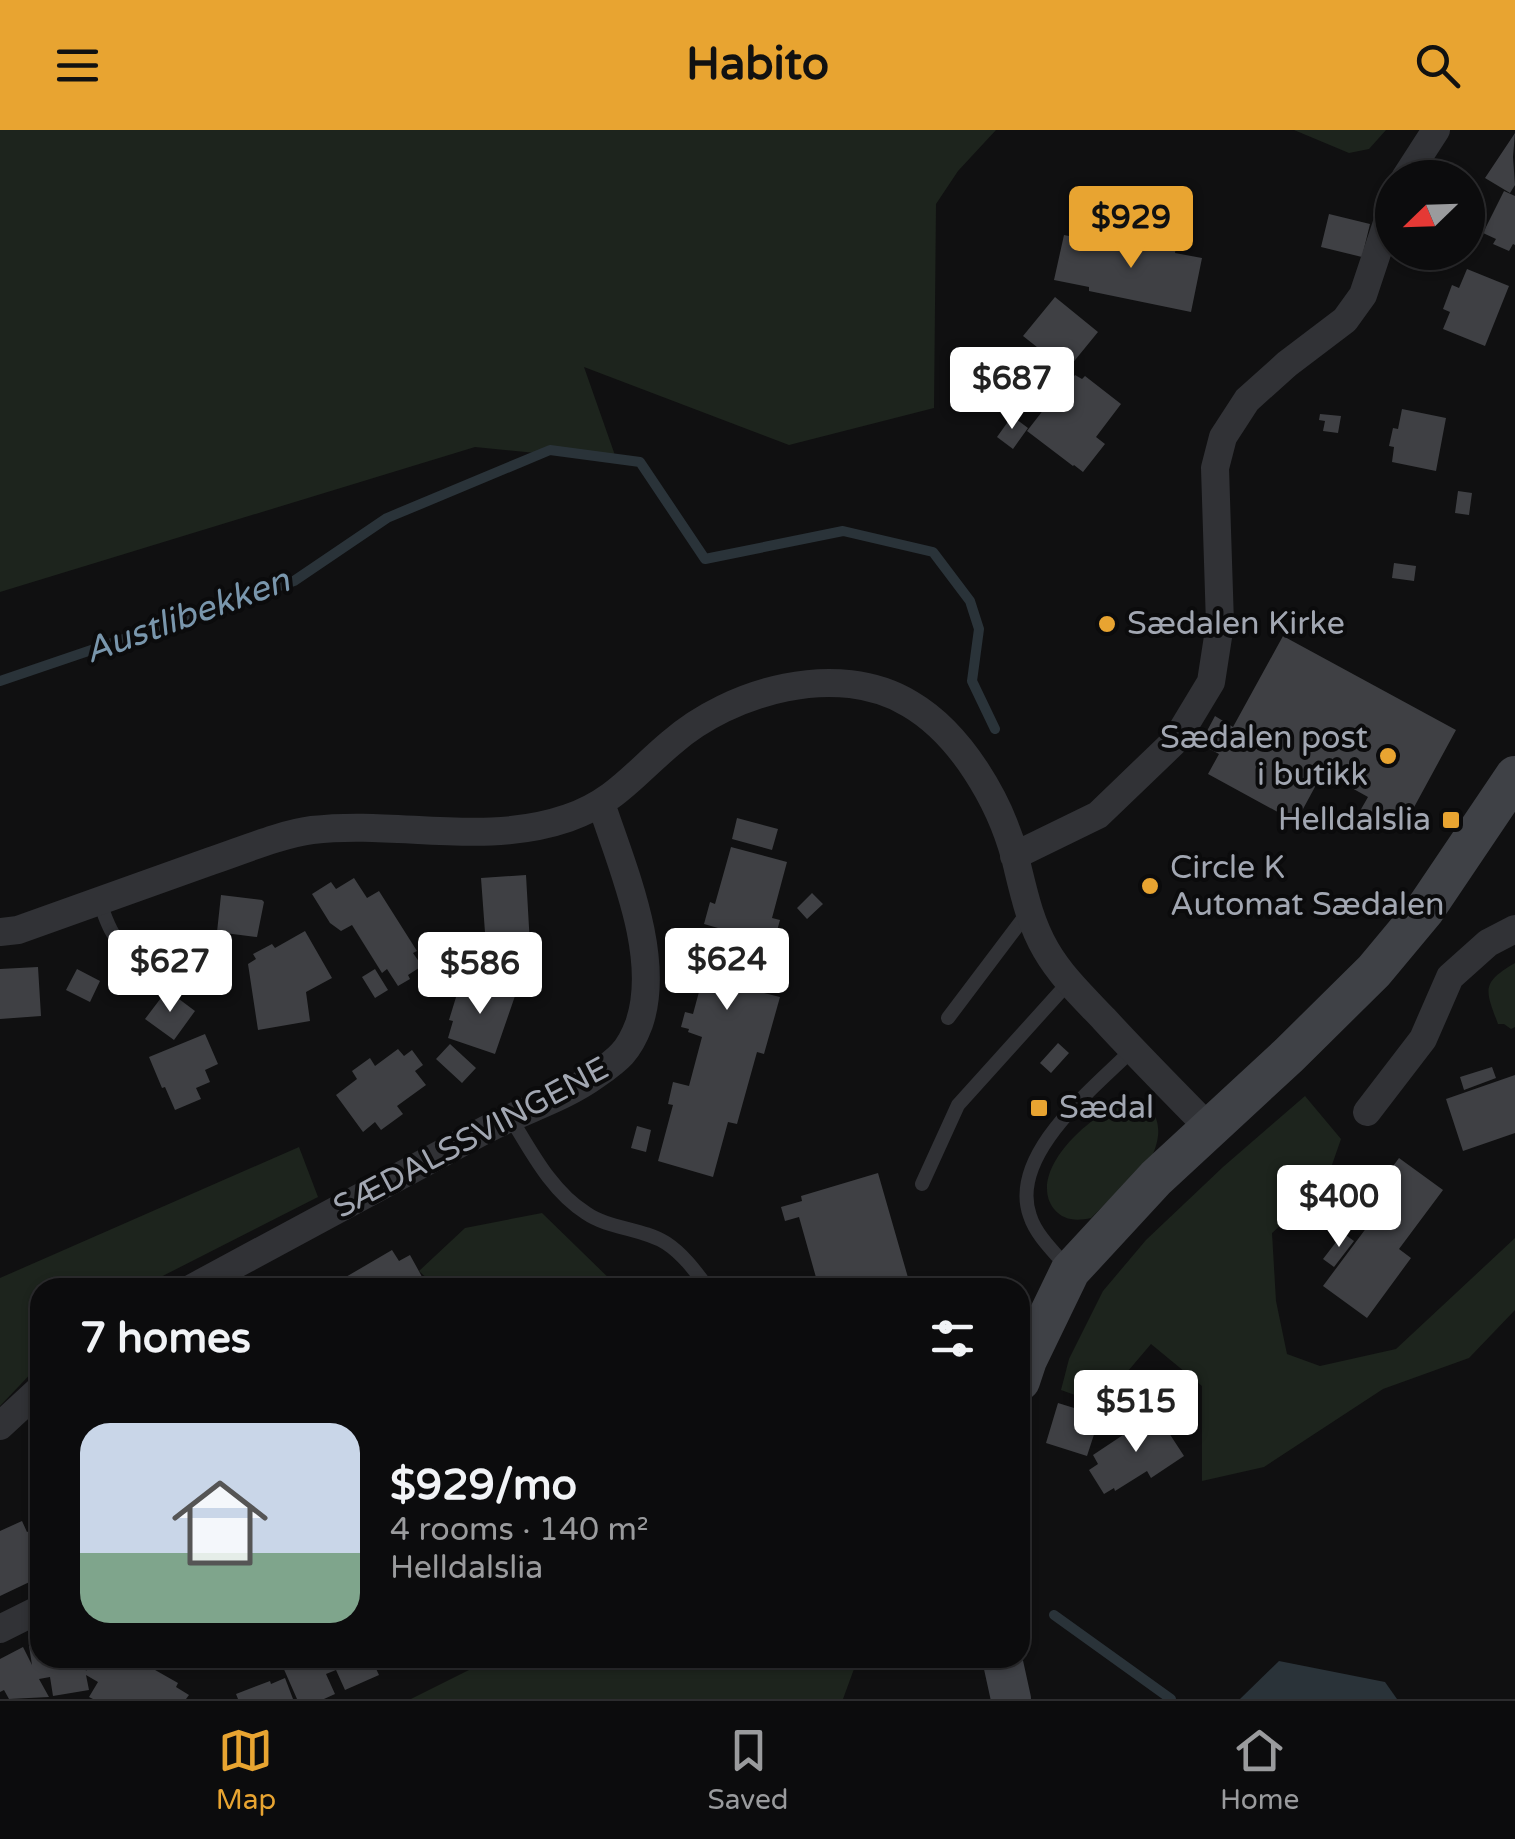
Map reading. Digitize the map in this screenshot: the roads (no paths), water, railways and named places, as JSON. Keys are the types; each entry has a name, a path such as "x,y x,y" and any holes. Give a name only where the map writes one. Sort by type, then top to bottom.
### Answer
{"main road":[{"path":"1030,1354 1070,1271 1156,1178 1374,971 1424,910 1515,776"},
{"path":"1004,1668 1011,1699"}],"street":[{"path":"1417,160 1436,130"},
{"path":"1014,856 1098,815 1176,740 1211,682 1220,624 1215,468 1223,437 1248,400 1356,308 1375,260"},
{"path":"0,932 18,930 248,848 310,830 516,831 568,818 634,780 671,742 710,714 794,684 845,684 880,691 910,704 940,728 969,760 990,796 1014,856 1028,912 1046,950 1068,982 1210,1128"},
{"name":"SÆDALSSVINGENE","path":"211,1278 510,1117 571,1092 626,1053 639,1023 647,986 644,947 601,802"},
{"path":"1367,1112 1422,1038 1450,977 1488,943 1515,929"},
{"path":"0,1426 30,1399"},
{"path":"0,1628 30,1614"}],"lane":[{"path":"99,900 112,934 120,943 215,967"},
{"path":"948,1018 1028,912"},
{"path":"922,1184 958,1105 1068,982"},
{"path":"1070,1271 1029,1216 1027,1191 1033,1160 1056,1127 1132,1050"},
{"path":"510,1117 544,1172 568,1199 589,1216 664,1242 700,1278"}],"waterway":[{"name":"Austlibekken","path":"0,681 294,581 387,518 550,450 640,462 705,559 843,531 933,552 970,601 979,629 972,681 995,729"},
{"name":"Austlibekken","path":"1054,1615 1171,1699"}],"place":[{"name":"Sædalen Kirke","path":"1107,624"},
{"name":"Sædalen post i butikk","path":"1388,756"},
{"name":"Helldalslia","path":"1451,820"},
{"name":"Circle K Automat Sædalen","path":"1150,886"},
{"name":"Sædal","path":"1039,1108"}]}
